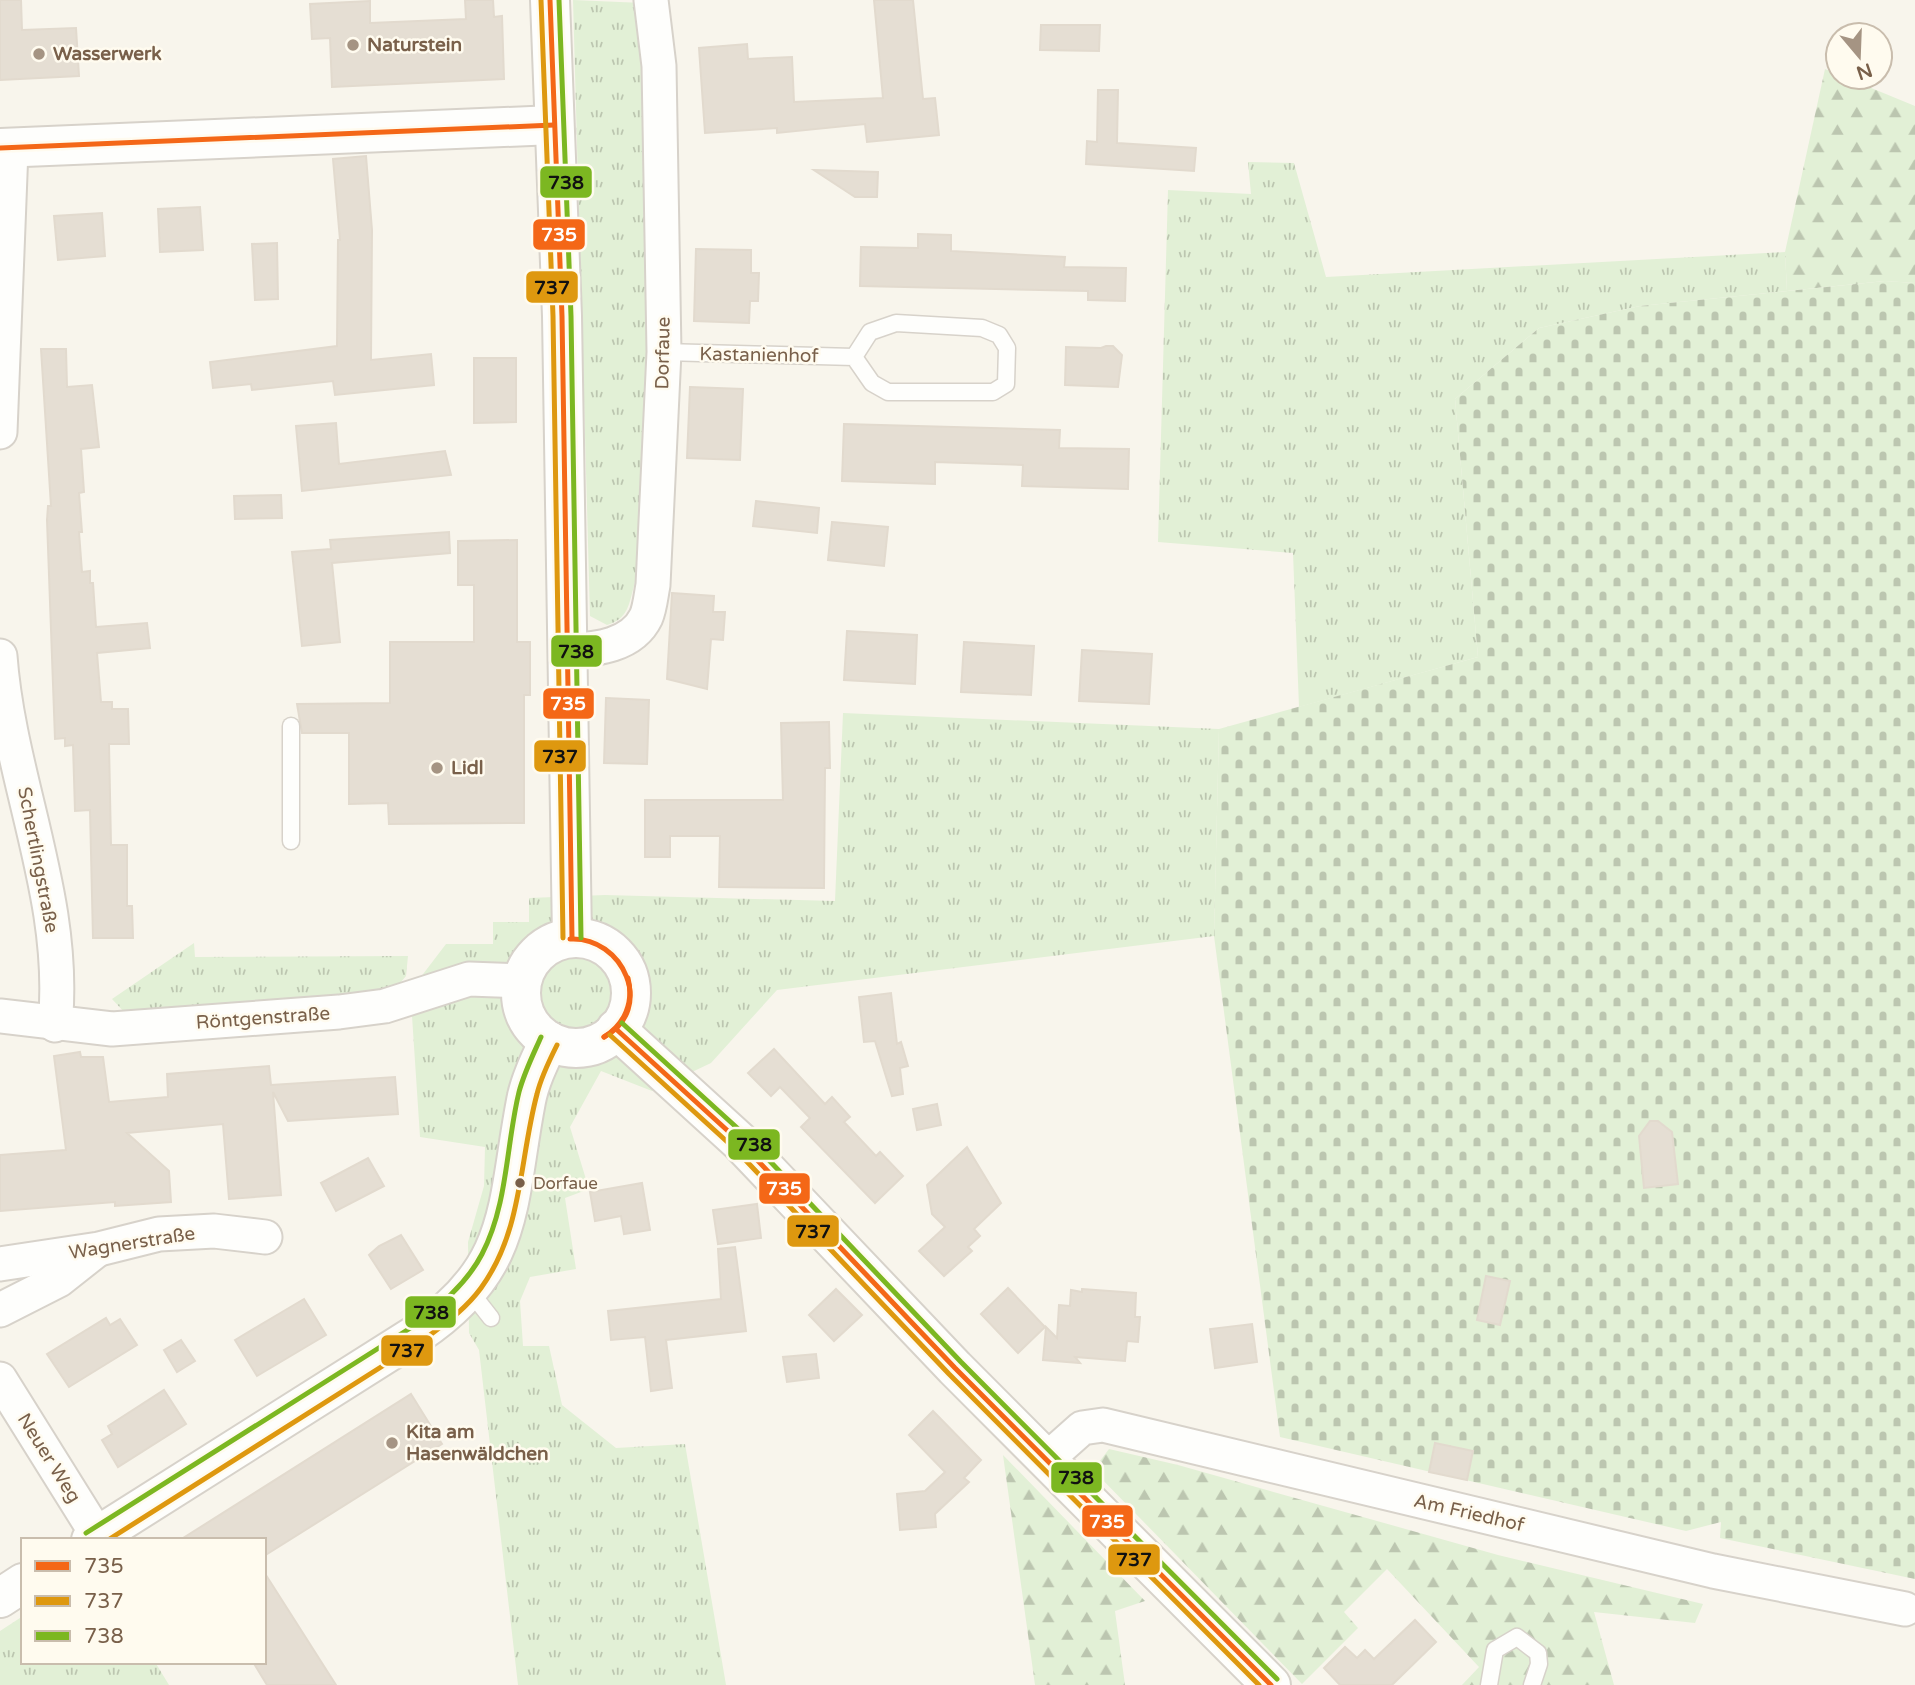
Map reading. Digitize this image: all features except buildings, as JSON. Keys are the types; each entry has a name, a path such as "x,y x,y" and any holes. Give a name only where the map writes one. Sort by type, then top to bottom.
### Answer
{"street":[{"path":"550,0 562,316 561,440 569,651 572,938"},
{"name":"Dorfaue","path":"569,651 610,645 629,636 645,618 655,568 664,352 659,66 651,0"},
{"path":"0,432 5,148 554,125"},
{"name":"Schertlingstraße","path":"0,656 2,688 28,802 57,960 55,1025"},
{"path":"572,938 604,946 613,953 626,972 631,995 629,1007 616,1029 601,1041 580,1048 549,1041 526,1015 521,993 522,981 532,960 560,940 572,938"},
{"name":"Röntgenstraße","path":"0,1016 55,1025 112,1029 324,1014 385,1006 469,979 522,981"},
{"path":"616,1029 740,1142 1046,1460 1271,1685"},
{"path":"94,1538 435,1322 480,1304 486,1267 508,1214 526,1099 549,1041"},
{"name":"Wagnerstraße","path":"0,1264 99,1249 159,1234 214,1231 265,1237"},
{"path":"0,1310 58,1280 99,1249"},
{"name":"Neuer Weg","path":"0,1379 94,1538"},
{"name":"Am Friedhof","path":"1046,1460 1082,1428 1103,1425 1713,1571 1905,1609"},
{"path":"0,1598 21,1584"}],"lane":[{"path":"896,323 982,328 999,335 1007,348 1006,384 993,393 896,394 872,383 854,357 870,332 896,323"},
{"name":"Kastanienhof","path":"664,352 854,357"},
{"path":"291,726 291,841"},
{"path":"1489,1685 1495,1650 1517,1637 1538,1653 1539,1664 1532,1685"}],"green space":[{"path":"573,0 643,3 655,349 635,582 624,614 607,625 590,616"},
{"path":"1824,74 1824,91 1879,91 1915,106 1915,283 1885,281 1787,291 1785,252"},
{"path":"1248,162 1294,163 1326,277 1785,252 1787,291 1640,306 1539,328 1455,399 1478,657 1299,707 1293,553 1158,542 1168,190 1251,194"},
{"path":"1885,281 1915,283 1915,1579 1720,1538 1721,1522 1686,1531 1280,1437 1214,936 1219,729 1478,657 1455,399 1539,328 1640,306"},
{"path":"843,713 1219,729 1214,936 777,990 711,1063 652,1091 601,1071 570,1127 589,1189 565,1198 576,1269 530,1277 520,1301 523,1346 549,1346 562,1405 616,1448 685,1444 726,1685 518,1685 479,1350 469,1333 468,1242 484,1186 485,1147 420,1137 412,1016 417,982 446,944 493,944 493,922 529,922 529,898 605,895 835,901"},
{"path":"194,943 195,957 408,956 406,976 392,993 125,1013 112,999"},
{"path":"1109,1449 1178,1465 1498,1555 1703,1604 1695,1623 1594,1612 1614,1685 1462,1685 1479,1667 1387,1569 1344,1612 1358,1628 1302,1684 1093,1470"},
{"path":"1003,1455 1145,1601 1115,1611 1125,1685 1035,1685"},
{"path":"21,1617 21,1664 156,1664 169,1685 0,1685 0,1631"}],"transit line":[{"name":"737","path":"541,0 553,316 563,938"},
{"name":"735","path":"550,0 562,316 572,938"},
{"name":"738","path":"559,0 571,316 581,938"},
{"name":"735","path":"0,148 554,125"},
{"name":"735","path":"570,939 589,941 605,949 618,961 626,976 630,993 628,1009 620,1025 604,1037"},
{"name":"735","path":"604,1037 617,1026 626,1012 630,996 628,978"},
{"name":"738","path":"622,1023 746,1136 961,1362 1277,1679"},
{"name":"735","path":"616,1029 740,1142 955,1368 1271,1685"},
{"name":"737","path":"610,1035 734,1148 949,1374 1259,1685"},
{"name":"738","path":"86,1533 412,1327 460,1285 476,1265 491,1235 502,1195 519,1092 541,1037"},
{"name":"737","path":"111,1538 422,1341 475,1296 495,1266 505,1243 518,1194 537,1094 557,1045"}],"place":[{"name":"Naturstein","path":"353,45"},
{"name":"Wasserwerk","path":"39,54"},
{"name":"Lidl","path":"437,768"},
{"name":"Dorfaue","path":"520,1183"},
{"name":"Kita am Hasenwäldchen","path":"392,1443"}]}
